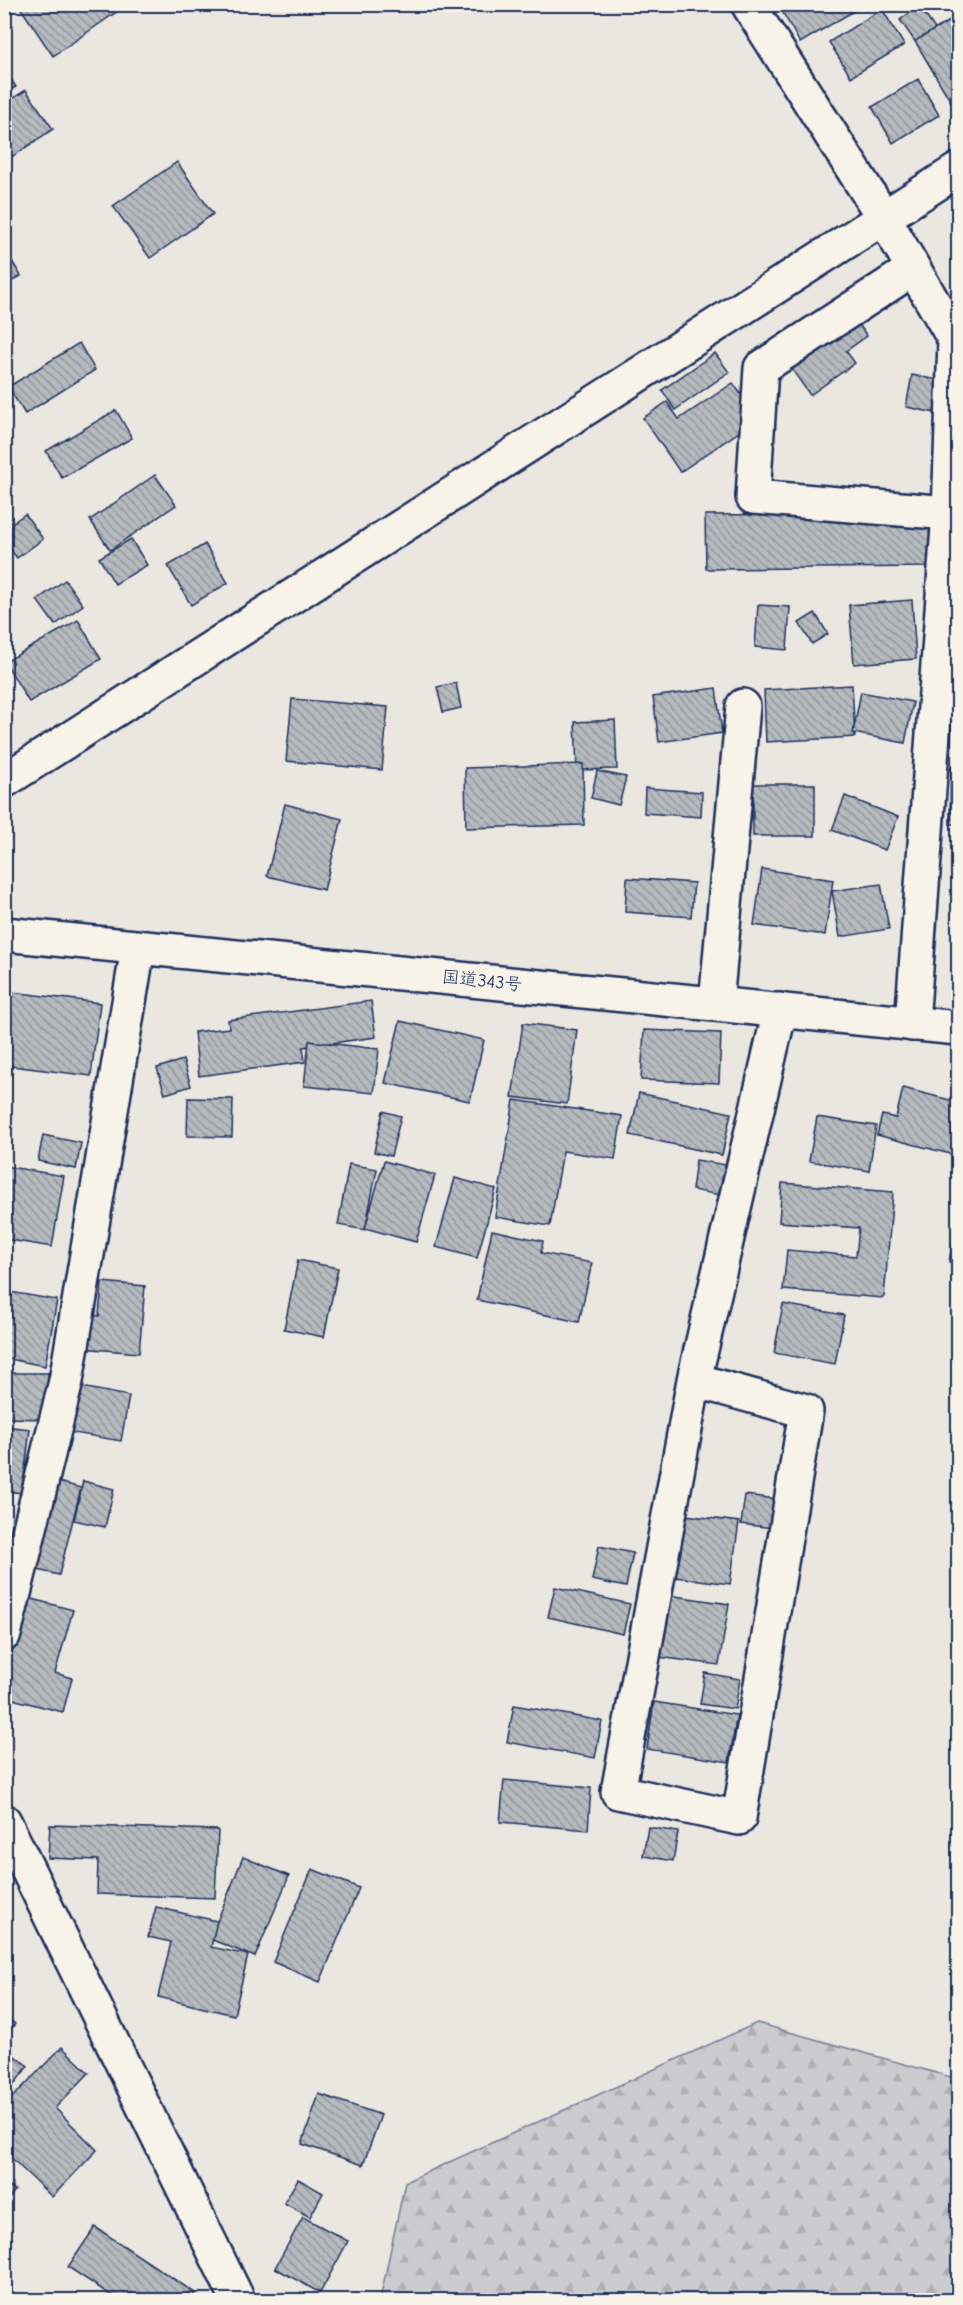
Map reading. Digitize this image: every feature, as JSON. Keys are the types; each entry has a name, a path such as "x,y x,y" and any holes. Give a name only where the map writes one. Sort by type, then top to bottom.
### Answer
{"main road":[{"path":"753,6 884,218 955,340 949,513 912,1024"},
{"path":"4,781 958,170"},
{"path":"907,259 761,368 753,497 949,513"},
{"path":"717,1004 743,705"},
{"name":"国道343号","path":"4,934 958,1028"},
{"path":"4,1634 66,1381 138,948"},
{"path":"694,1380 806,1411 740,1818 618,1792 694,1380 780,1010"},
{"path":"4,1821 238,2301"}],"green space":[{"path":"757,2023 958,2079 958,2300 380,2300 405,2182"}],"building":[{"path":"18,4 128,4 53,56"},
{"path":"778,4 854,4 857,9 800,43"},
{"path":"919,6 935,29 916,43 900,20"},
{"path":"882,9 904,45 851,77 829,42"},
{"path":"958,16 958,97 951,102 915,41"},
{"path":"4,68 16,87 4,94"},
{"path":"918,79 939,115 893,143 872,107"},
{"path":"26,90 53,129 4,162 4,104"},
{"path":"177,162 213,214 150,258 113,206"},
{"path":"4,248 21,276 4,286"},
{"path":"854,317 867,336 846,351 855,363 810,395 788,364"},
{"path":"79,343 95,370 25,414 8,387"},
{"path":"715,353 729,372 675,410 662,390"},
{"path":"912,375 943,381 936,413 906,407"},
{"path":"733,383 758,419 680,472 643,418 667,402 679,419"},
{"path":"116,410 132,438 62,478 46,451"},
{"path":"155,475 176,505 110,550 90,520"},
{"path":"932,513 933,567 706,569 705,515"},
{"path":"25,514 43,539 17,558 4,541 4,529"},
{"path":"131,539 147,565 115,584 99,558"},
{"path":"205,544 228,583 191,605 168,566"},
{"path":"65,580 83,605 55,625 37,600"},
{"path":"912,600 916,659 854,664 849,605"},
{"path":"758,605 790,607 787,650 755,647"},
{"path":"815,613 828,634 812,644 799,623"},
{"path":"78,620 101,659 29,702 5,662"},
{"path":"456,683 461,708 443,712 437,687"},
{"path":"852,685 855,737 766,742 764,690"},
{"path":"716,688 722,733 659,742 653,697"},
{"path":"861,692 913,702 905,743 853,733"},
{"path":"292,699 388,707 382,770 286,761"},
{"path":"615,720 617,769 577,770 575,722"},
{"path":"583,764 584,825 466,828 465,768"},
{"path":"951,768 958,768 958,824 950,824"},
{"path":"597,771 626,777 619,805 591,798"},
{"path":"753,784 815,784 815,836 753,836"},
{"path":"645,788 702,792 701,817 644,813"},
{"path":"845,796 898,817 885,850 832,830"},
{"path":"285,804 342,819 324,890 267,876"},
{"path":"762,869 833,880 825,935 754,925"},
{"path":"627,878 694,883 691,917 625,912"},
{"path":"881,884 889,929 840,937 832,891"},
{"path":"4,991 100,1003 91,1076 4,1065"},
{"path":"371,1001 376,1037 303,1047 305,1062 199,1076 194,1032 229,1028 228,1020"},
{"path":"400,1021 484,1040 470,1101 385,1083"},
{"path":"523,1023 577,1030 567,1104 512,1097"},
{"path":"644,1030 721,1033 719,1083 641,1080"},
{"path":"309,1041 379,1049 374,1093 304,1086"},
{"path":"183,1060 191,1086 165,1094 157,1068"},
{"path":"903,1088 958,1102 958,1156 877,1135 882,1115 896,1118"},
{"path":"639,1093 731,1113 722,1155 630,1135"},
{"path":"188,1098 233,1099 232,1137 187,1136"},
{"path":"514,1100 622,1116 615,1159 563,1151 550,1226 495,1217"},
{"path":"383,1111 401,1116 391,1156 374,1152"},
{"path":"817,1117 876,1126 869,1171 809,1161"},
{"path":"43,1135 81,1143 76,1169 38,1161"},
{"path":"696,1160 726,1165 720,1195 692,1190"},
{"path":"384,1161 435,1175 416,1242 365,1228"},
{"path":"349,1164 377,1169 365,1230 338,1225"},
{"path":"4,1166 64,1176 52,1247 4,1239"},
{"path":"455,1178 496,1189 477,1258 436,1247"},
{"path":"782,1183 893,1192 884,1298 783,1290 787,1250 856,1256 859,1228 779,1222"},
{"path":"958,1211 958,1264 949,1262"},
{"path":"492,1230 543,1241 541,1253 592,1263 579,1322 477,1300"},
{"path":"298,1260 338,1268 324,1337 284,1329"},
{"path":"102,1282 145,1286 139,1353 81,1348 84,1315 99,1316"},
{"path":"4,1291 57,1300 45,1366 4,1358"},
{"path":"783,1304 844,1315 835,1364 774,1353"},
{"path":"4,1373 48,1373 47,1419 4,1418"},
{"path":"71,1385 129,1396 121,1441 62,1431"},
{"path":"4,1426 30,1429 22,1493 4,1491"},
{"path":"47,1479 81,1488 59,1575 25,1567"},
{"path":"83,1481 114,1489 105,1527 74,1520"},
{"path":"745,1495 776,1499 773,1528 741,1524"},
{"path":"685,1515 739,1522 730,1584 676,1577"},
{"path":"599,1546 633,1553 626,1587 592,1580"},
{"path":"555,1587 630,1604 623,1634 548,1617"},
{"path":"668,1595 729,1604 719,1665 659,1657"},
{"path":"25,1597 73,1610 55,1673 72,1678 63,1712 4,1697 4,1672"},
{"path":"705,1673 740,1679 735,1709 700,1704"},
{"path":"654,1702 737,1715 729,1762 647,1749"},
{"path":"514,1705 602,1721 595,1758 507,1742"},
{"path":"504,1780 591,1788 588,1830 500,1822"},
{"path":"50,1825 218,1830 215,1898 97,1894 98,1860 48,1858"},
{"path":"648,1827 678,1832 673,1861 643,1856"},
{"path":"243,1857 289,1876 255,1957 210,1939"},
{"path":"312,1869 359,1888 320,1982 273,1962"},
{"path":"156,1907 217,1921 211,1947 248,1955 234,2015 158,1997 171,1942 148,1937"},
{"path":"4,2016 15,2024 4,2038"},
{"path":"62,2047 89,2073 55,2108 97,2150 52,2197 4,2151 4,2106"},
{"path":"4,2048 28,2066 9,2091 4,2088"},
{"path":"319,2094 381,2115 363,2165 302,2144"},
{"path":"298,2179 323,2193 310,2217 284,2203"},
{"path":"4,2184 15,2190 4,2206"},
{"path":"303,2217 348,2241 320,2293 275,2268"},
{"path":"95,2227 195,2293 190,2300 118,2300 68,2267"}]}
